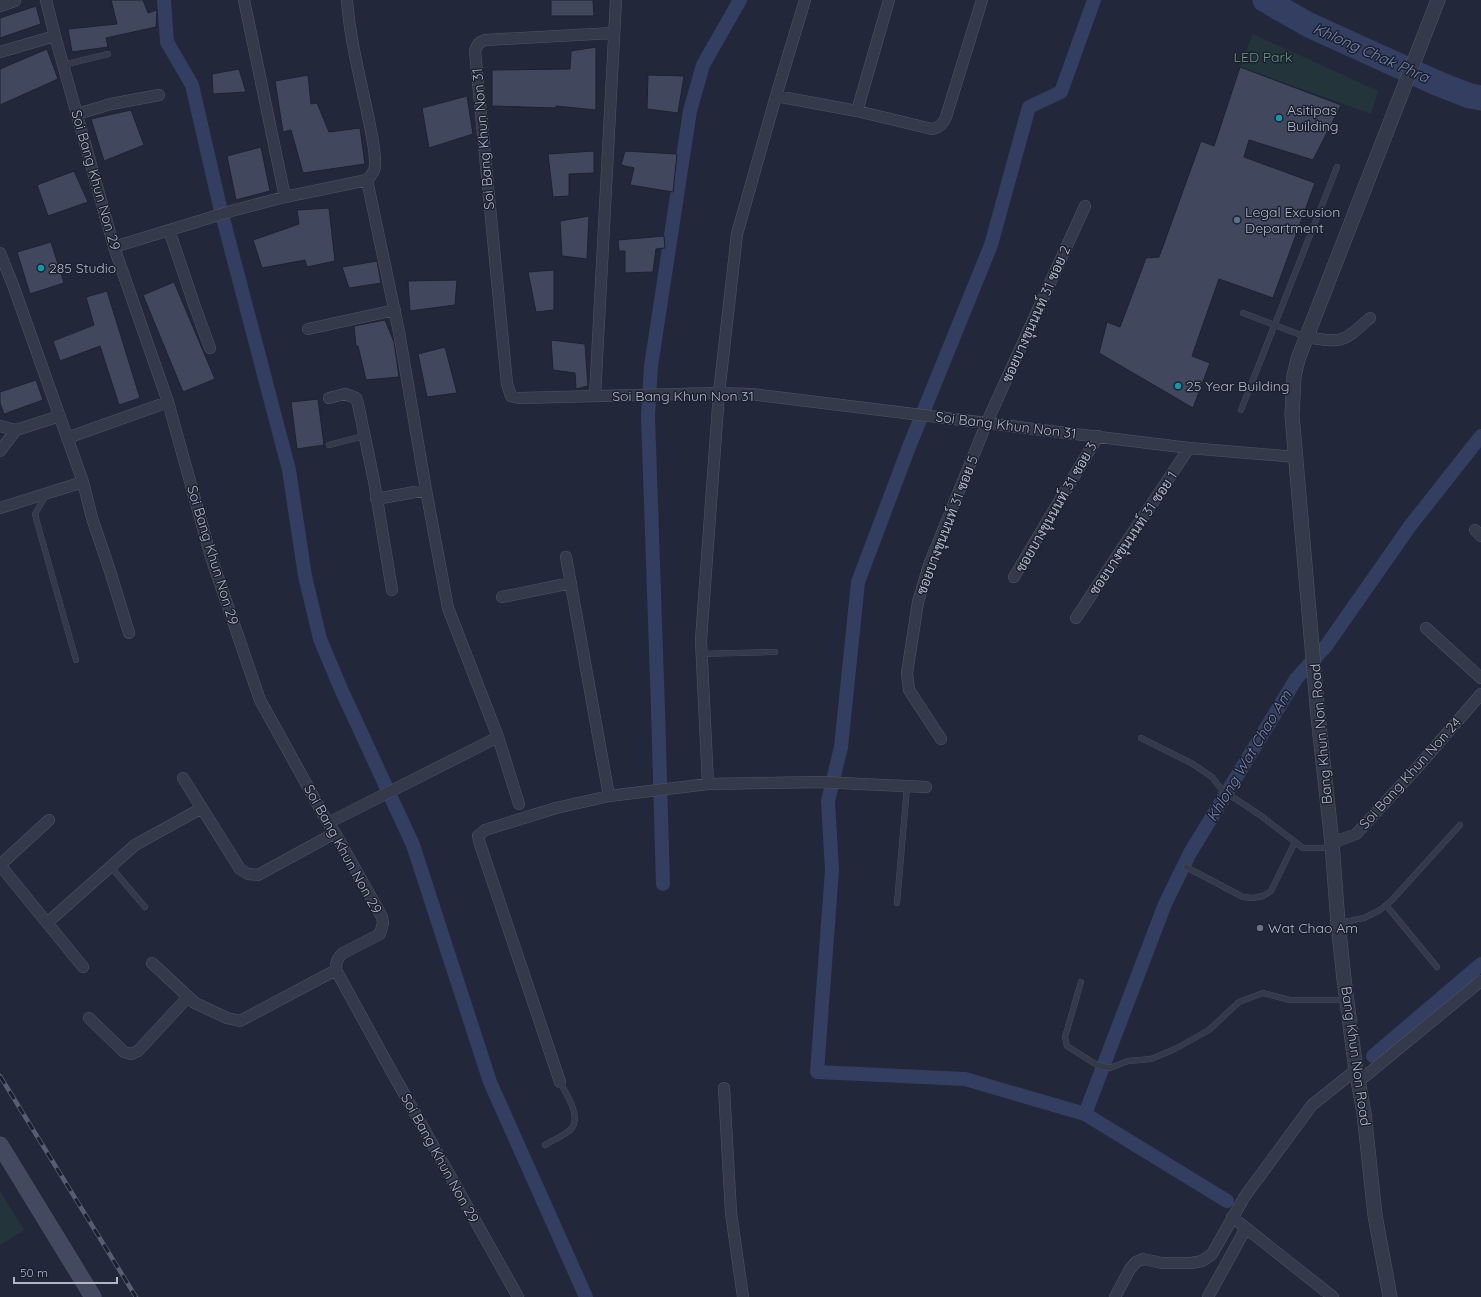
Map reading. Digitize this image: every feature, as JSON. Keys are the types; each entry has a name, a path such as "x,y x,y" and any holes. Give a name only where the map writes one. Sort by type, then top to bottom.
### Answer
{"main road":[{"path":"0,1144 93,1297"}],"street":[{"name":"Soi Bang Khun Non 29","path":"46,0 114,247 168,402 211,557 260,700 382,917 383,923 380,934 339,956 336,961 336,970 518,1297"},
{"path":"244,0 284,197"},
{"path":"114,247 214,216 284,197 367,180 375,168 375,153 363,87 349,24 347,0"},
{"path":"595,396 613,33 616,0"},
{"path":"708,784 701,640 719,392 737,234 805,0"},
{"path":"857,111 889,0"},
{"path":"776,96 857,111 932,129 938,128 946,117 982,0"},
{"name":"Bang Khun Non Road","path":"1390,1297 1375,1215 1364,1113 1357,1076 1338,923 1332,845 1318,716 1292,414 1294,376 1298,359 1438,0"},
{"path":"0,6 15,1"},
{"name":"Soi Bang Khun Non 31","path":"613,33 485,40 477,46 475,51 506,376 511,396 518,398 719,392 751,394 1189,448 1296,457"},
{"path":"0,52 55,36"},
{"path":"77,114 111,104 159,95"},
{"path":"367,180 395,310 448,608 498,737 519,804"},
{"name":"ซอยบางขุนนนท์ 31 ซอย 2","path":"987,422 1085,206"},
{"path":"169,230 210,348"},
{"path":"0,253 13,285 83,482 92,518 110,570 128,633"},
{"path":"308,329 395,310"},
{"path":"1306,337 1333,341 1345,339 1370,318"},
{"path":"329,398 345,394 356,398 358,404 392,590"},
{"path":"67,438 168,402"},
{"path":"0,426 16,430 60,416"},
{"name":"ซอยบางขุนนนท์ 31 ซอย 5","path":"941,739 910,690 907,673 911,642 918,602 929,564 987,422"},
{"path":"0,451 16,430"},
{"name":"ซอยบางขุนนนท์ 31 ซอย 3","path":"1014,577 1098,436"},
{"name":"ซอยบางขุนนนท์ 31 ซอย 1","path":"1076,618 1189,448"},
{"path":"0,508 83,482"},
{"path":"376,499 426,490"},
{"path":"566,557 609,796"},
{"path":"502,597 571,583"},
{"path":"1426,628 1481,678"},
{"name":"Soi Bang Khun Non 24","path":"1332,845 1356,834 1416,769 1481,694"},
{"path":"328,823 498,737"},
{"path":"183,778 240,869 248,874 258,875 335,833"},
{"path":"560,1082 478,836 485,830 556,808 609,796 708,784 819,782 926,787"},
{"path":"47,924 135,846 202,808"},
{"path":"49,820 0,865 83,967"},
{"path":"152,963 195,1004 240,1022 336,970"},
{"path":"1115,1297 1130,1269 1136,1262 1143,1259 1162,1263 1191,1263 1202,1261 1212,1254 1245,1196 1312,1105 1357,1076 1481,981"},
{"path":"89,1018 124,1052 131,1054 138,1051 188,997"},
{"path":"724,1088 731,1213 743,1297"},
{"path":"1234,1214 1246,1228 1333,1297"},
{"path":"1208,1297 1246,1228"}],"lane":[{"path":"63,64 108,54"},
{"path":"1241,410 1337,167"},
{"path":"1243,313 1306,337"},
{"path":"329,445 364,436"},
{"path":"47,494 35,514 76,660"},
{"path":"701,654 775,652"},
{"path":"1140,738 1193,764 1212,777 1222,790 1260,815 1304,848 1332,845"},
{"path":"897,903 907,787"},
{"path":"1338,923 1364,918 1380,910 1460,825"},
{"path":"1186,867 1243,897 1253,898 1263,896 1271,891 1295,842"},
{"path":"111,867 145,907"},
{"path":"1386,905 1437,967"},
{"path":"1081,982 1065,1036 1067,1046 1098,1066 1110,1068 1128,1061 1151,1059 1175,1049 1209,1030 1239,1002 1263,993 1290,1000 1347,1000"},
{"path":"545,1144 571,1129 574,1122 574,1113 560,1082"}],"green space":[{"name":"LED Park","path":"1253,34 1378,91 1371,114 1240,67"},
{"path":"0,1191 24,1230 0,1245"}],"building":[{"path":"111,0 143,0 148,13 157,10 156,27 106,38 108,47 72,52 68,29 117,24"},
{"path":"551,0 593,0 594,16 551,16"},
{"path":"36,6 41,24 0,38 0,18"},
{"path":"596,47 596,110 556,106 556,108 492,106 492,70 570,69 571,51"},
{"path":"47,49 58,79 0,105 0,69"},
{"path":"1240,67 1341,105 1313,160 1249,140 1244,157 1315,183 1273,298 1219,279 1192,356 1210,363 1193,408 1099,353 1107,322 1120,327 1146,258 1159,257 1201,141 1214,146"},
{"path":"239,69 246,92 213,94 212,74"},
{"path":"308,75 311,104 317,103 329,132 360,128 365,164 303,173 291,130 283,132 275,81"},
{"path":"648,75 684,76 678,113 647,109"},
{"path":"467,96 473,134 429,148 422,108"},
{"path":"131,110 144,145 104,161 91,119"},
{"path":"261,147 270,191 236,200 227,156"},
{"path":"594,151 594,173 569,174 569,196 553,197 548,154"},
{"path":"625,151 677,154 673,192 630,185 634,168 621,165"},
{"path":"74,171 88,202 48,216 37,185"},
{"path":"329,208 335,261 307,267 305,260 262,268 253,240 299,224 297,210"},
{"path":"589,216 587,259 562,256 560,221"},
{"path":"664,236 665,248 656,249 653,272 625,273 625,251 619,251 618,240"},
{"name":"285 Studio","path":"51,242 64,283 30,294 17,252"},
{"path":"377,261 381,283 349,288 342,267"},
{"path":"554,270 554,310 536,312 528,272"},
{"path":"457,280 455,305 410,311 408,281"},
{"path":"174,282 215,379 183,392 143,295"},
{"path":"107,291 140,398 119,405 100,346 60,361 53,341 94,325 86,297"},
{"path":"385,320 394,342 399,377 366,380 358,346 356,346 354,326"},
{"path":"551,340 585,344 588,386 576,389 575,373 553,370"},
{"path":"445,347 457,393 427,397 418,354"},
{"path":"36,380 43,400 4,414 0,403 0,392"},
{"path":"318,399 324,445 297,449 291,402"}],"waterway":[{"path":"164,0 167,42 192,85 220,207 289,470 305,576 320,639 341,689 413,845 490,1082 586,1297"},
{"path":"663,884 648,416 651,366 690,111 703,65 740,0"},
{"path":"1094,0 1061,92 1029,107 991,245 909,447 858,582 841,747 828,801 832,870 817,1072 965,1079 1085,1114 1227,1201"},
{"name":"Khlong Chak Phra","path":"1265,0 1309,25 1439,84 1470,96 1481,98"},
{"name":"Khlong Wat Chao Am","path":"1085,1114 1165,904 1190,853 1296,679 1326,646 1410,526 1481,436"},
{"path":"1373,1056 1481,964"}],"railway":[{"path":"0,1076 136,1297"}],"place":[{"name":"Asitipas Building","path":"1279,118"},
{"name":"Legal Excusion Department","path":"1237,220"},
{"name":"285 Studio","path":"41,268"},
{"name":"25 Year Building","path":"1178,386"},
{"name":"Wat Chao Am","path":"1260,928"}]}
